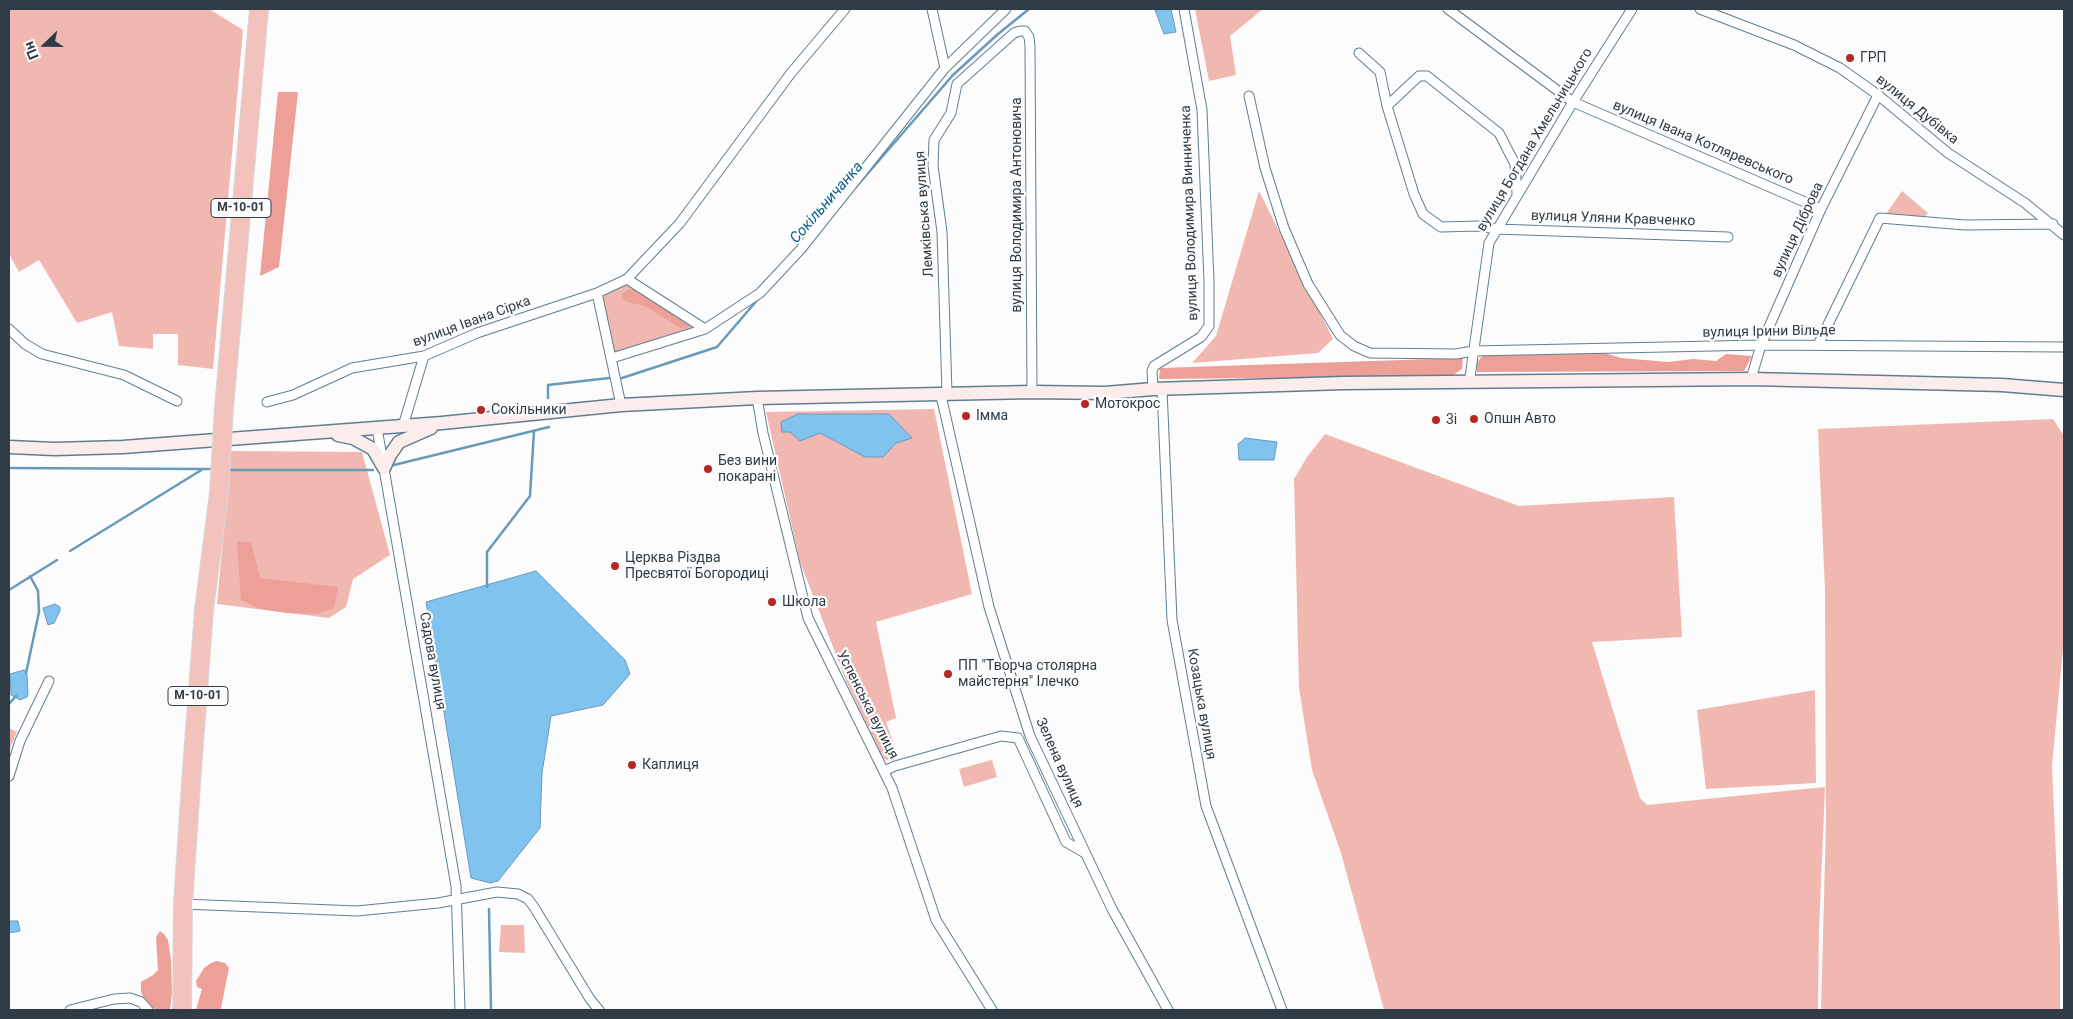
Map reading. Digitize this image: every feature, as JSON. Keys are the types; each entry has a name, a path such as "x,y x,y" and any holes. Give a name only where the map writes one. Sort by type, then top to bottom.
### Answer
{"highway":[{"name":"М-10-01","path":"182,1010 183,904 204,610 219,494 224,408 259,9"}],"main road":[{"path":"9,446 88,449 442,423 621,405 757,398 943,393 1105,393 1157,389 1467,382 1751,379 2002,385 2064,390"},
{"path":"384,468 390,455 400,442 442,423"},
{"path":"320,432 353,438 362,442 373,449 384,468"}],"street":[{"name":"вулиця Івана Сірка","path":"267,402 292,395 352,368 424,356 477,333 597,293 627,279 680,224 791,73 845,9"},
{"path":"932,9 945,68"},
{"path":"612,358 705,328 760,293 802,248 945,68 1006,9"},
{"name":"вулиця Володимира Винниченка","path":"1157,389 1152,371 1154,366 1201,337 1209,326 1202,110 1184,9"},
{"name":"вулиця Івана Котляревського","path":"1448,9 1574,102 1821,210"},
{"name":"вулиця Богдана Хмельницького","path":"1467,382 1470,377 1489,243 1517,194 1632,9"},
{"name":"вулиця Дубівка","path":"1700,9 1794,45 1840,68 1878,95 1948,153 2025,203 2053,224"},
{"name":"вулиця Володимира Антоновича","path":"1014,33 1025,31 1029,37 1030,46 1032,392"},
{"name":"Лемківська вулиця","path":"943,393 942,232 933,166 934,140 951,113 957,84 1014,33"},
{"name":"вулиця Уляни Кравченко","path":"1359,53 1380,72 1387,106 1414,194 1423,214 1442,227 1479,226 1496,229 1728,237"},
{"path":"1387,106 1419,76 1427,76 1499,133 1515,164 1517,194"},
{"name":"вулиця Діброва","path":"1751,379 1761,345 1821,210 1878,95"},
{"name":"вулиця Ірини Вільде","path":"1249,96 1265,168 1284,228 1308,284 1340,335 1354,346 1370,353 1456,354 1473,350 1818,344 2064,347"},
{"path":"1818,344 1880,218 1965,225 2053,224 2064,235"},
{"path":"627,279 705,328"},
{"path":"597,293 621,405"},
{"path":"9,329 27,345 44,355 124,375 176,401"},
{"path":"403,426 424,356"},
{"name":"Козацька вулиця","path":"1157,389 1172,620 1206,806 1282,1010"},
{"name":"Зелена вулиця","path":"943,393 942,400 989,607 1030,736 1112,909 1168,1010"},
{"name":"Успенська вулиця","path":"757,398 763,433 808,618 892,788 936,920 992,1010"},
{"name":"Садова вулиця","path":"377,428 457,899 460,1010"},
{"path":"9,776 20,741 49,681"},
{"path":"884,771 895,766 1001,736 1018,738 1030,736"},
{"path":"1018,738 1066,842 1085,853"},
{"path":"183,904 357,911 457,899 497,892 518,894 528,899 599,1010"},
{"path":"70,1010 130,998 141,1002 148,1010"}],"shaded area":[{"path":"9,9 209,9 243,30 213,369 178,365 178,334 153,334 153,349 119,346 112,312 77,323 39,260 19,272 9,254"},
{"path":"1195,9 1263,9 1230,36 1236,75 1209,81"},
{"path":"278,92 298,92 279,267 260,276"},
{"path":"1259,191 1333,339 1318,353 1192,363 1216,336"},
{"path":"1902,191 1928,213 1923,219 1886,214"},
{"path":"624,282 634,284 698,330 616,354 611,349 602,300 605,292"},
{"path":"629,289 642,292 690,324 689,327 682,329 645,306 627,302 622,298 622,294"},
{"path":"1605,353 1621,358 1668,362 1693,359 1716,361 1726,354 1752,356 1744,371 1477,372 1476,364 1482,356"},
{"path":"1463,358 1462,369 1452,376 1159,379 1160,368"},
{"path":"934,409 972,594 876,622 896,718 886,722 898,756 893,761 889,761 883,758 847,683 800,562 766,412"},
{"path":"2053,419 2064,436 2064,638 2052,766 2060,946 2060,1010 1821,1010 1826,823 1825,591 1818,429"},
{"path":"1325,434 1519,506 1674,497 1682,637 1592,642 1640,798 1647,805 1825,787 1819,930 1818,1010 1384,1010 1341,853 1312,770 1299,688 1294,479 1307,457"},
{"path":"231,451 362,452 390,555 353,579 346,607 329,618 217,604"},
{"path":"237,541 251,543 260,578 338,587 334,608 317,614 287,613 260,609 241,600"},
{"path":"1815,690 1816,783 1706,789 1697,710"},
{"path":"9,728 17,732 9,751"},
{"path":"992,760 997,777 964,787 959,769"},
{"path":"501,925 524,925 525,953 499,952"},
{"path":"160,931 168,940 171,960 172,992 170,1010 158,1010 150,1007 141,991 141,982 158,970 156,937"},
{"path":"217,961 225,963 229,968 221,1008 220,1010 196,1010 202,989 197,987 196,981 204,968"}],"water":[{"path":"1171,9 1176,32 1164,34 1155,10"},
{"path":"798,414 889,414 912,438 896,443 883,457 865,457 820,433 800,441 790,432 782,432 781,422"},
{"path":"1245,438 1277,442 1274,460 1239,460 1238,444"},
{"path":"536,571 625,660 630,674 603,705 551,716 542,773 540,828 498,881 490,883 471,878 426,602"},
{"path":"55,604 60,607 60,611 54,623 48,625 43,608"},
{"path":"24,670 27,674 28,694 27,697 20,700 11,695 10,674"},
{"path":"9,921 18,921 20,931 9,933"}],"waterway":[{"name":"Сокільничанка","path":"856,187 953,75 1029,9"},
{"name":"Сокільничанка","path":"622,378 717,347 759,298"},
{"path":"548,398 548,385 609,378"},
{"path":"394,465 549,427"},
{"path":"487,587 487,552 530,496 534,431"},
{"path":"9,468 202,469"},
{"path":"70,551 203,469 215,469"},
{"path":"228,470 373,470"},
{"path":"9,590 57,560"},
{"path":"26,673 39,612 38,591 30,576"},
{"path":"9,704 16,696"},
{"path":"489,909 491,1010"}],"place":[{"name":"ГРП","path":"1850,58"},
{"name":"Мотокрос","path":"1085,404"},
{"name":"Сокільники","path":"481,410"},
{"name":"Імма","path":"966,416"},
{"name":"Опшн Авто","path":"1474,419"},
{"name":"3і","path":"1436,420"},
{"name":"Без вини покарані","path":"708,469"},
{"name":"Церква Різдва Пресвятої Богородиці","path":"615,566"},
{"name":"Школа","path":"772,602"},
{"name":"ПП \"Творча столярна майстерня\" Ілечко","path":"948,674"},
{"name":"Каплиця","path":"632,765"}]}
